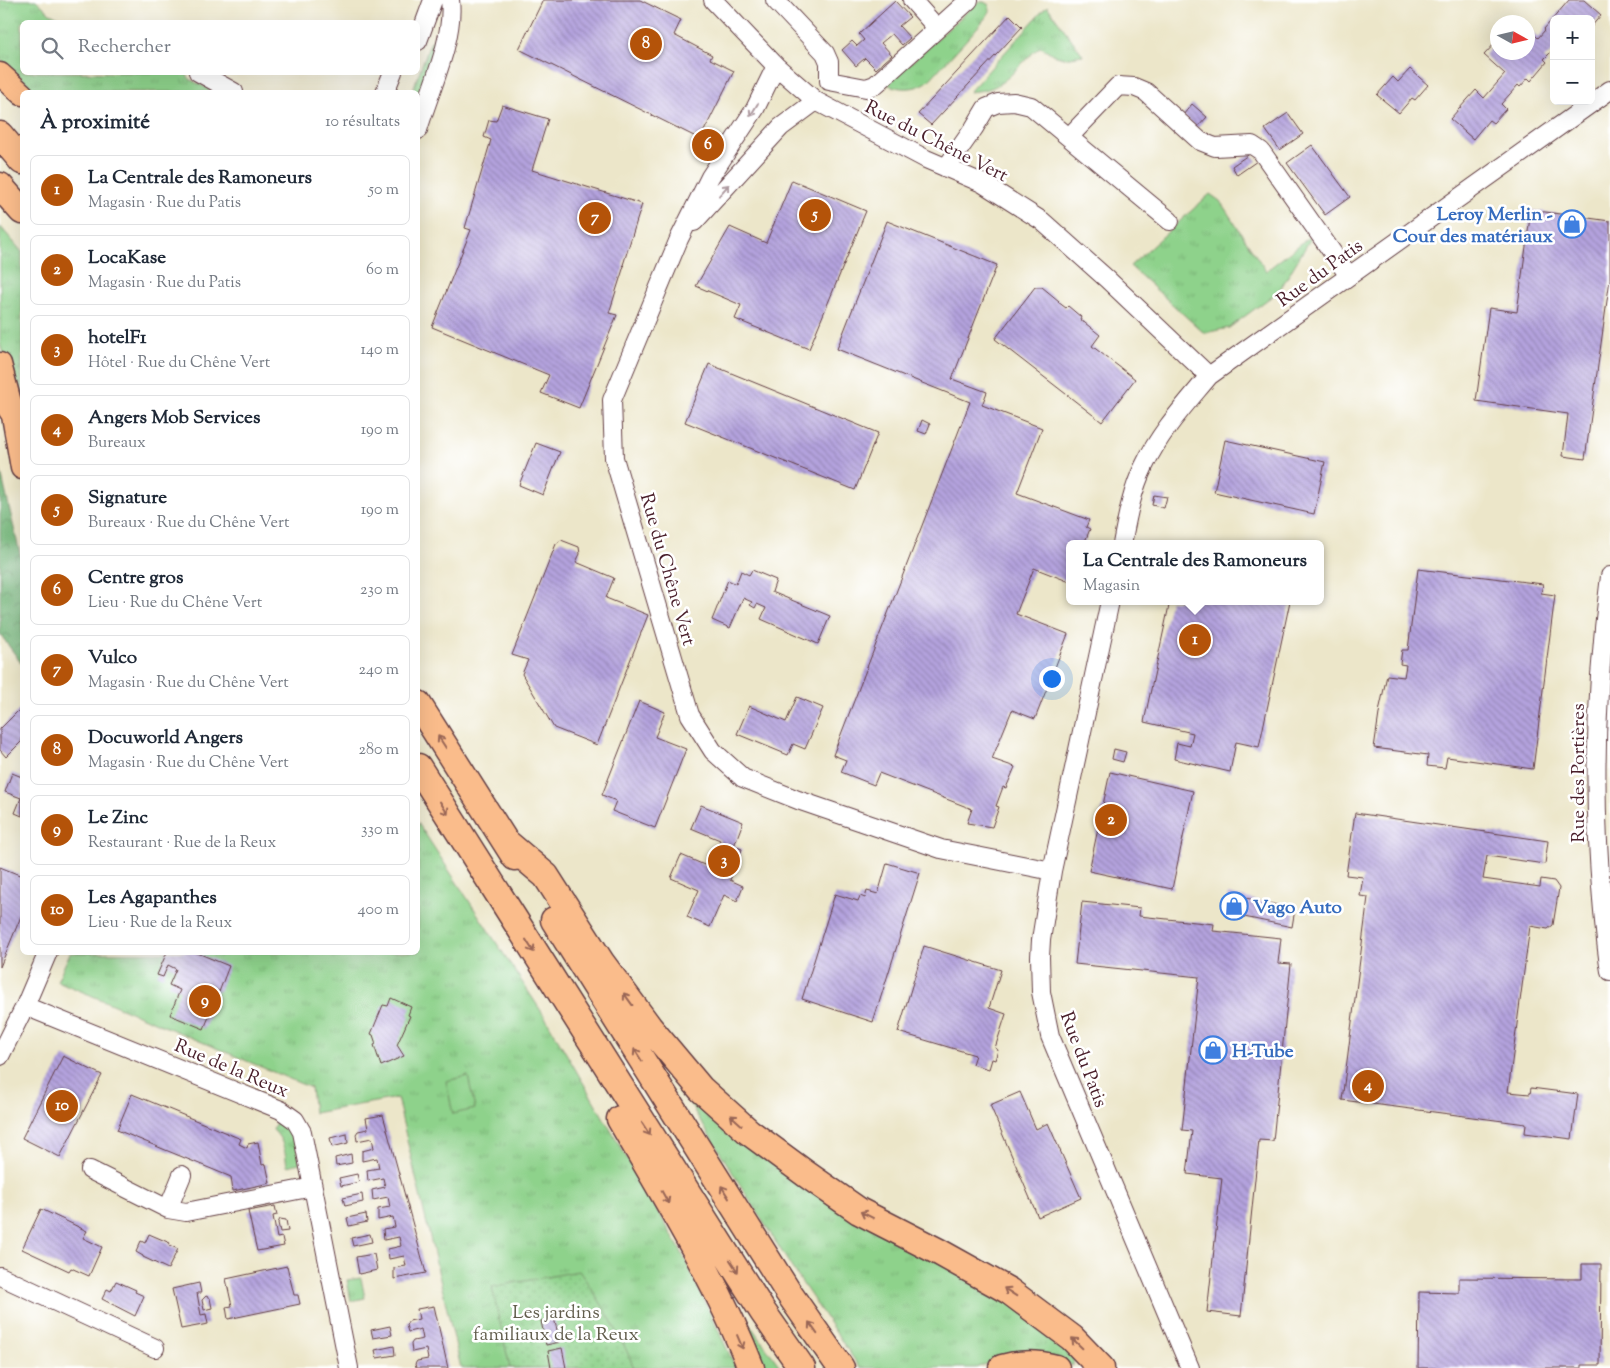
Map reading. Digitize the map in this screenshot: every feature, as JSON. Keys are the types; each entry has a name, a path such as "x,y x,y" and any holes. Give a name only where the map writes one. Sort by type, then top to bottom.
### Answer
{"highway":[{"path":"0,135 20,159"},
{"path":"0,186 20,209"},
{"path":"420,707 506,842 583,969 778,1276 841,1368"},
{"path":"420,770 763,1312 802,1368"},
{"path":"506,842 546,876 601,962 649,1028 701,1089 749,1132 859,1211 1009,1291 1072,1338 1101,1368"},
{"path":"602,1059 618,1117 663,1193 718,1296 751,1368"},
{"path":"1002,1368 1017,1364 1032,1364 1056,1368"}],"main road":[{"path":"0,74 20,92"},
{"path":"0,364 6,401 20,460"}],"street":[{"path":"414,20 422,0"},
{"path":"420,36 433,0"},
{"path":"420,124 448,37 451,18 450,0"},
{"name":"Rue du Chêne Vert","path":"713,0 776,66 814,100 877,134 946,168 982,183 1042,221 1107,279 1209,376"},
{"path":"679,239 781,127 814,100 829,81 829,62 825,54 775,0"},
{"path":"912,0 937,28"},
{"path":"829,81 866,88 875,85 969,0"},
{"name":"Rue du Chêne Vert","path":"776,66 755,109 710,178 679,239 612,400 614,458 690,715 713,751 743,778 798,800 941,849 1052,871"},
{"path":"203,75 230,90"},
{"path":"392,88 403,75"},
{"path":"1069,137 1118,86 1134,87 1146,92 1200,141 1215,147 1252,145 1261,151 1350,276"},
{"name":"Rue du Patis","path":"1123,540 1129,511 1143,468 1159,437 1209,376 1610,90"},
{"path":"946,168 986,108 998,102 1014,102 1032,106 1170,221"},
{"name":"Rue des Portières","path":"1610,576 1601,660 1596,765 1596,817 1610,971"},
{"name":"Rue du Patis","path":"1109,605 1052,871 1040,957 1041,992 1050,1036 1190,1368"},
{"path":"0,1056 25,1006 47,955"},
{"name":"Rue de la Reux","path":"25,1006 281,1110 295,1120 302,1132 339,1309 349,1368"},
{"path":"90,1170 168,1209 186,1212 313,1187"},
{"path":"168,1209 182,1175"},
{"path":"0,1276 155,1348"}],"green space":[{"path":"0,0 36,0 50,13 65,20 20,20 20,75 187,75 191,80 210,90 35,90 0,59"},
{"path":"978,2 984,2 989,5 990,11 987,16 929,80 918,87 896,87 887,84"},
{"path":"1047,6 1083,55 1061,57 1040,47 1002,82 988,89 969,92"},
{"path":"443,28 420,104 420,90 413,90 418,75 420,75 430,43"},
{"path":"1210,194 1220,201 1266,271 1308,238 1311,238 1279,291 1229,328 1204,333 1130,266"},
{"path":"0,226 20,250 20,431 14,396 0,343"},
{"path":"0,468 20,553 20,661 0,634"},
{"path":"420,826 545,1017 681,1251 736,1368 461,1368 397,1098 314,1113 311,1088 57,981 69,955 420,955"},
{"path":"468,1076 475,1109 453,1114 446,1081"},
{"path":"680,1084 1001,1294 1074,1355 1073,1366 1052,1357 1006,1356 976,1368 860,1368 792,1268 688,1101"},
{"path":"278,1116 289,1127 295,1137 300,1163 287,1166 282,1142 273,1130"},
{"name":"Les jardins familiaux de la Reux","path":"579,1271 610,1318 634,1368 510,1368 492,1287"},
{"path":"361,1278 365,1298 351,1301 347,1280"},
{"path":"741,1313 743,1315 781,1368 760,1368"}],"building":[{"path":"543,0 640,0 681,20 674,35 712,55 710,59 734,71 700,139 519,49"},
{"path":"1569,0 1584,0 1601,15 1595,22 1595,15 1556,15"},
{"path":"895,1 910,17 899,26 910,38 902,45 892,34 881,43 892,55 876,69 865,58 856,66 842,50 852,41 857,46 864,40 859,34"},
{"path":"1010,15 1022,27 931,125 918,114"},
{"path":"1550,22 1550,53 1544,59 1547,62 1531,81 1528,78 1520,87 1518,85 1501,104 1506,109 1493,123 1489,120 1473,139 1450,119 1476,90 1484,98 1505,74 1484,55 1490,49 1490,60 1535,60 1535,35 1538,38"},
{"path":"1410,69 1428,85 1415,100 1412,98 1399,113 1377,95 1393,77 1398,82"},
{"path":"1192,104 1207,117 1197,128 1183,115"},
{"path":"502,105 548,119 532,170 642,204 609,313 617,315 579,408 541,393 549,375 432,327 471,230 465,228 491,140 484,137 489,120 496,121"},
{"path":"1288,113 1303,134 1280,150 1265,129"},
{"path":"709,139 714,143 707,152 702,147"},
{"path":"1312,145 1350,197 1325,215 1287,163"},
{"path":"1251,153 1257,161 1237,175 1232,166"},
{"path":"792,180 866,211 809,349 735,319 741,305 696,286 730,227 766,243"},
{"path":"1531,210 1610,221 1610,279 1585,459 1563,456 1568,414 1476,401 1489,308 1517,312"},
{"path":"887,221 997,265 952,379 987,392 982,405 1042,428 1017,493 1089,520 1086,527 1090,529 1086,540 1066,540 1066,580 1034,568 1016,614 1068,634 1035,719 1012,710 992,759 1015,767 1006,788 1003,787 996,806 999,807 992,827 967,823 972,809 879,773 874,785 841,772 846,760 833,755 970,402 837,349"},
{"path":"1035,287 1042,287 1058,302 1066,308 1068,306 1081,317 1080,319 1100,335 1092,346 1135,379 1102,422 995,339"},
{"path":"709,364 878,433 855,490 685,422"},
{"path":"922,420 930,424 926,434 918,431"},
{"path":"1225,440 1325,462 1314,514 1214,492"},
{"path":"536,443 560,452 543,495 519,485"},
{"path":"1154,495 1167,497 1164,508 1152,505"},
{"path":"561,540 579,547 580,554 576,562 614,578 606,598 648,615 597,745 554,728 522,674 528,660 512,655 556,544"},
{"path":"1418,569 1543,584 1541,593 1555,595 1533,769 1447,757 1445,768 1427,766 1428,755 1374,748 1387,675 1404,677 1406,665 1400,664 1402,650 1408,650"},
{"path":"752,570 776,580 772,592 830,616 818,644 761,619 766,608 757,604 755,608 750,605 752,602 743,598 730,628 712,620 728,580 736,584 741,571 749,575"},
{"path":"1169,605 1289,605 1259,747 1236,742 1230,772 1174,759 1177,743 1190,746 1193,733 1144,722"},
{"path":"797,697 823,708 805,749 793,744 788,755 737,734 749,706 786,722"},
{"path":"639,701 665,712 655,737 686,749 655,828 612,811 616,801 602,795"},
{"path":"20,709 20,743 6,757 0,750 0,729"},
{"path":"1114,749 1126,752 1123,762 1112,759"},
{"path":"1110,772 1193,791 1172,889 1089,871"},
{"path":"12,773 20,776 20,798 5,792"},
{"path":"20,800 20,815 15,813"},
{"path":"701,805 743,822 734,846 742,849 730,880 743,886 737,901 724,895 710,927 687,917 699,890 671,878 681,855 709,867 720,840 691,828"},
{"path":"1355,813 1548,841 1545,864 1487,856 1483,879 1540,887 1541,879 1554,881 1559,888 1553,925 1548,929 1530,926 1508,1092 1530,1094 1531,1088 1578,1094 1572,1139 1525,1133 1526,1124 1342,1100 1368,897 1360,896 1363,877 1346,875"},
{"path":"887,863 920,873 873,1022 802,999 835,894 858,901 860,896 865,898 867,891 878,894"},
{"path":"0,867 20,875 20,919 0,967"},
{"path":"1228,894 1295,909 1292,927 1225,913"},
{"path":"1082,902 1140,908 1139,916 1214,924 1213,931 1281,938 1278,963 1291,964 1273,1141 1259,1140 1241,1316 1207,1312 1222,1178 1187,1174 1192,1131 1182,1130 1199,977 1075,964"},
{"path":"924,946 1001,970 989,1008 1006,1014 995,1048 998,1050 995,1060 992,1059 989,1069 972,1064 975,1055 898,1032"},
{"path":"166,955 202,955 229,966 219,992 215,990 208,1007 212,1009 204,1029 170,1015 180,990 169,985 176,969 168,965 163,977 157,975"},
{"path":"391,998 411,1007 408,1015 410,1016 397,1045 404,1056 381,1066 374,1045 376,1044 371,1034 383,1005 388,1006"},
{"path":"63,1056 102,1075 60,1157 22,1138"},
{"path":"1020,1092 1036,1129 1048,1123 1081,1198 1038,1217 990,1105"},
{"path":"132,1094 241,1139 239,1144 247,1148 248,1144 258,1142 262,1165 266,1164 270,1183 233,1191 231,1177 117,1130"},
{"path":"383,1115 426,1273 394,1279 394,1268 406,1266 404,1256 389,1259 388,1249 401,1246 399,1237 384,1240 383,1229 395,1227 393,1217 378,1220 378,1209 390,1207 388,1197 373,1200 372,1190 385,1187 383,1178 368,1181 367,1170 379,1168 377,1158 362,1161 362,1151 374,1148 372,1138 357,1141 356,1134 358,1131 368,1129 366,1118"},
{"path":"347,1134 348,1143 332,1147 330,1138"},
{"path":"351,1154 352,1163 336,1166 335,1158"},
{"path":"357,1174 359,1182 341,1186 339,1178"},
{"path":"362,1194 363,1202 345,1206 343,1198"},
{"path":"275,1206 277,1215 273,1216 277,1238 282,1237 284,1246 257,1251 248,1211"},
{"path":"41,1209 87,1231 83,1238 102,1247 89,1276 71,1268 69,1271 22,1249"},
{"path":"366,1214 367,1222 349,1226 347,1218"},
{"path":"280,1219 286,1220 288,1231 280,1232 278,1223"},
{"path":"149,1234 170,1243 169,1245 178,1249 168,1269 136,1252 141,1241 145,1243"},
{"path":"370,1234 372,1242 353,1246 351,1238"},
{"path":"374,1254 377,1270 359,1274 356,1257"},
{"path":"1582,1264 1601,1264 1600,1365 1581,1365 1581,1368 1418,1368 1419,1292 1459,1293 1459,1278 1582,1279"},
{"path":"287,1266 294,1295 298,1295 300,1304 228,1319 226,1307 232,1306 226,1279"},
{"path":"116,1281 136,1290 135,1292 144,1296 135,1316 102,1299 107,1289 111,1291"},
{"path":"199,1283 201,1293 197,1293 201,1315 206,1314 208,1324 181,1329 172,1289"},
{"path":"206,1296 210,1298 212,1308 204,1310 202,1300"},
{"path":"434,1306 448,1368 416,1368 415,1364 417,1361 428,1359 426,1349 412,1352 411,1344 413,1341 423,1339 421,1329 408,1332 406,1325 409,1321 419,1319 417,1309"},
{"path":"554,1318 560,1342 546,1345 541,1321"},
{"path":"390,1326 392,1335 373,1338 371,1330"},
{"path":"394,1346 395,1355 377,1358 375,1350"},
{"path":"562,1348 566,1368 551,1368 548,1351"}],"place":[{"name":"Docuworld Angers","path":"646,44"},
{"name":"Centre gros","path":"708,145"},
{"name":"Signature","path":"815,215"},
{"name":"Vulco","path":"595,218"},
{"name":"Leroy Merlin - Cour des matériaux","path":"1572,224"},
{"name":"La Centrale des Ramoneurs","path":"1195,640"},
{"name":"LocaKase","path":"1111,820"},
{"name":"hotelF1","path":"724,861"},
{"name":"Vago Auto","path":"1234,906"},
{"name":"Le Zinc","path":"205,1001"},
{"name":"H-Tube","path":"1213,1050"},
{"name":"Angers Mob Services","path":"1368,1086"},
{"name":"Les Agapanthes","path":"62,1106"}]}
